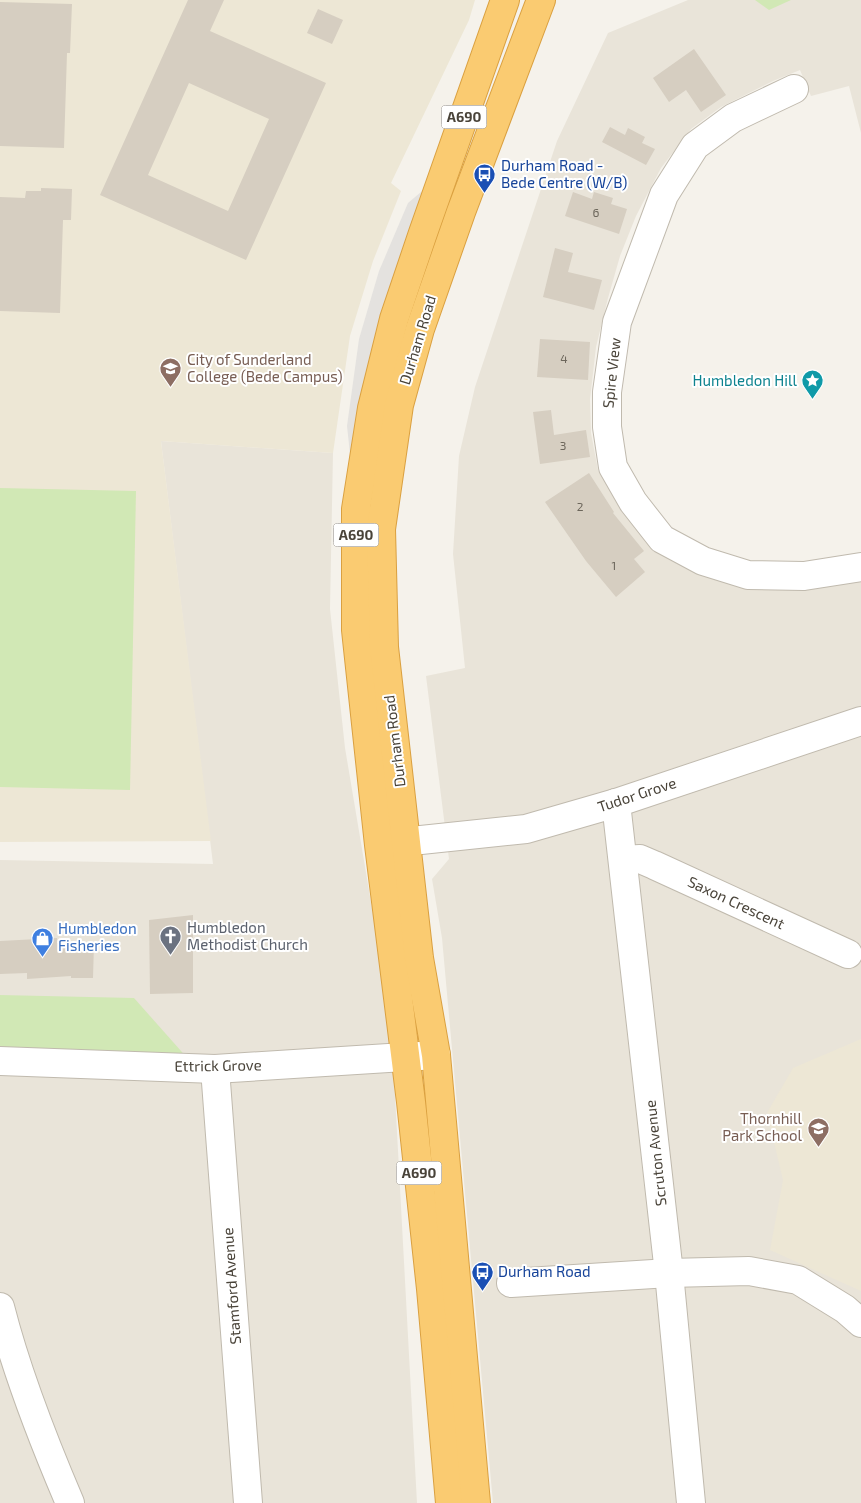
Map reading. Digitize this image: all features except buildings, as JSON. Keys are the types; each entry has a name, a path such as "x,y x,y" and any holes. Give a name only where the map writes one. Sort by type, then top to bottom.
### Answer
{"highway":[{"name":"Durham Road","path":"450,1503 431,1289 356,630 356,509 372,408 394,319 505,0"},
{"name":"Durham Road","path":"476,1503 436,1055 419,958 384,646 382,529 400,405 420,329 461,212 541,0"}],"street":[{"name":"Spire View","path":"794,89 733,118 695,146 664,195 617,322 607,392 608,435 613,467 632,502 662,539 703,561 748,575 804,576 861,567"},
{"name":"Tudor Grove","path":"379,845 526,829 616,803 861,721"},
{"name":"Scruton Avenue","path":"616,803 669,1273 691,1503"},
{"name":"Saxon Crescent","path":"623,860 640,860 654,864 848,954"},
{"name":"Ettrick Grove","path":"0,1061 216,1069 436,1055"},
{"name":"Stamford Avenue","path":"216,1069 248,1503"},
{"path":"511,1283 669,1273 749,1271 798,1280 846,1309 861,1323"},
{"path":"0,1307 14,1356 52,1461 70,1503"}],"shaded area":[{"name":"City of Sunderland College (Bede Campus)","path":"0,0 475,0 469,20 391,183 401,191 373,261 350,336 333,453 161,441 211,841 0,842"},
{"path":"688,0 861,0 861,133 849,86 811,96 800,70 721,107 691,129 661,168 636,216 620,256 596,347 590,399 591,433 598,470 617,501 723,581 762,589 806,589 861,577 861,1503 493,1503 442,938 432,879 449,859 426,676 465,668 453,554 459,456 475,387 557,141 608,33"},
{"path":"446,171 356,509 347,426 359,339 379,271 408,203"},
{"path":"161,441 333,453 330,609 345,748 391,1021 417,1503 0,1503 0,860 213,864"},
{"name":"Thornhill Park School","path":"861,1039 861,1291 770,1250 783,1180 767,1113 793,1068"}],"green space":[{"path":"755,0 791,0 769,10"},
{"path":"0,488 136,491 130,790 0,787"},
{"path":"0,995 134,998 197,1069 0,1061"}],"place":[{"name":"Durham Road - Bede Centre (W/B)","path":"485,194"},
{"name":"City of Sunderland College (Bede Campus)","path":"171,388"},
{"name":"Humbledon Hill","path":"813,400"},
{"name":"Humbledon Methodist Church","path":"171,956"},
{"name":"Humbledon Fisheries","path":"42,957"},
{"name":"Thornhill Park School","path":"818,1147"},
{"name":"Durham Road","path":"482,1291"}]}
